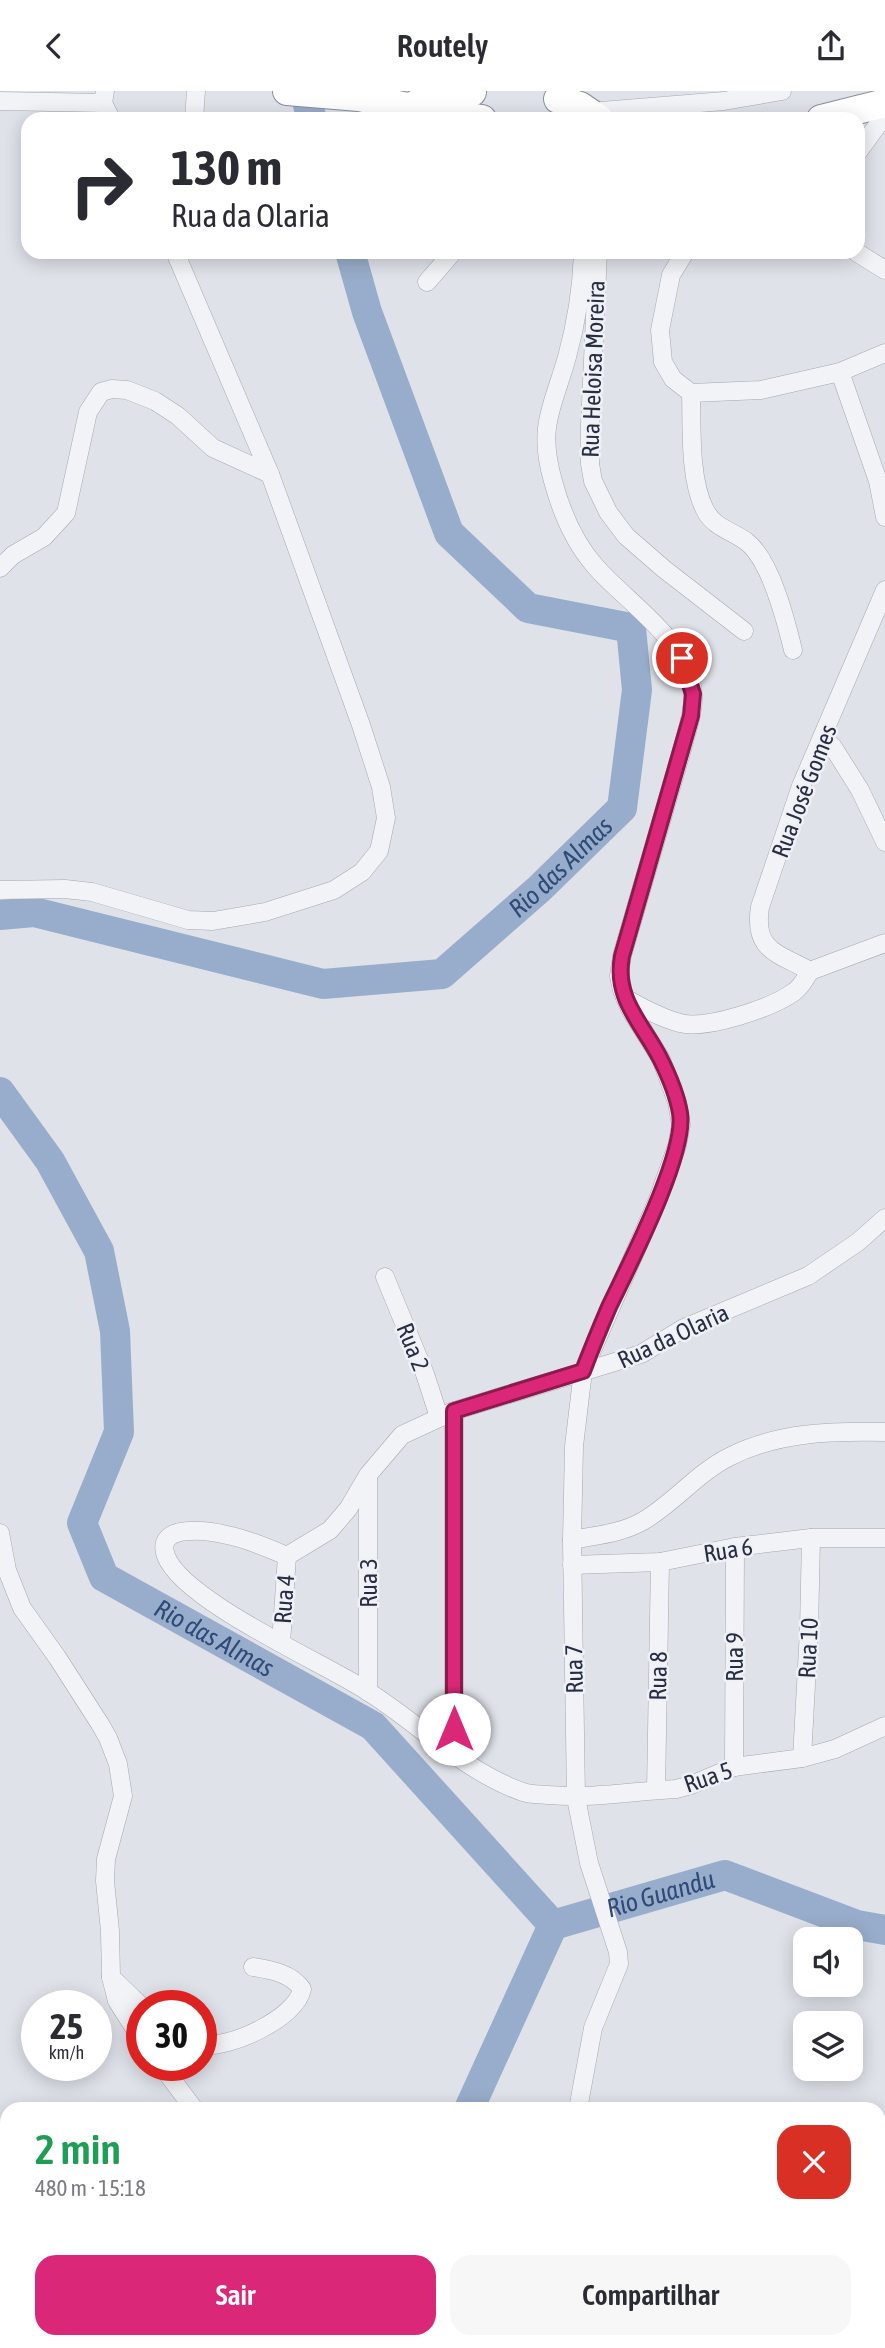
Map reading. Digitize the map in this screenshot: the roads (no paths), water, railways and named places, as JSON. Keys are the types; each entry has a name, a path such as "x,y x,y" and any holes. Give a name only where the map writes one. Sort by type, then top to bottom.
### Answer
{"highway":[{"path":"288,91 359,97 420,112 472,108"},
{"path":"849,112 885,103"}],"street":[{"path":"194,112 196,91"},
{"path":"567,103 724,101 782,91"},
{"path":"0,101 106,104"},
{"path":"865,142 885,115"},
{"path":"865,258 885,271"},
{"path":"0,890 55,889 92,892 188,920 213,921 265,912 334,890 362,872 379,851 386,818 381,787 271,474 178,259"},
{"path":"427,282 447,259"},
{"path":"582,259 571,341 546,422 548,463 566,519 585,553 594,566 649,618 677,651 689,675 693,694 691,716 683,746 622,956 619,977 625,998 680,1023 704,1024 776,1002 802,986 810,971 885,943"},
{"name":"Rua Heloisa Moreira","path":"598,259 590,425 593,481 608,512 626,536 744,631"},
{"path":"681,259 671,275 660,330 663,362 673,379 691,393 761,390 840,372 885,353"},
{"path":"840,372 881,480 885,517"},
{"path":"0,568 13,555 44,537 66,513 88,412 102,392 112,389 127,390 155,401 178,416 213,448 271,474"},
{"path":"691,393 693,450 702,504 717,525 749,543 769,574 782,608 793,650"},
{"name":"Rua José Gomes","path":"810,971 770,950 762,940 758,921 760,907 801,786 885,590"},
{"path":"823,738 833,747 860,790 885,842"},
{"name":"Rua 7","path":"579,2102 593,2028 619,1964 618,1952 589,1863 576,1797 572,1565 574,1446 583,1371 657,1202 677,1146 681,1125 677,1102 661,1059 625,998"},
{"name":"Rua da Olaria","path":"288,1556 330,1530 348,1509 368,1475 402,1435 447,1414 641,1354 684,1328 808,1276 858,1242 885,1218"},
{"name":"Rua 2","path":"385,1277 447,1414 454,1756"},
{"path":"572,1540 620,1531 643,1521 726,1458 763,1443 816,1433 885,1432"},
{"name":"Rua 3","path":"368,1475 368,1692"},
{"name":"Rua 5","path":"288,1556 227,1534 181,1531 170,1536 166,1541 165,1551 167,1559 178,1573 243,1623 368,1692 454,1756 493,1779 526,1793 576,1797 691,1786 734,1767 802,1758 835,1749 885,1726"},
{"path":"0,1533 7,1570 22,1608 100,1724 118,1765 123,1796 106,1859 105,1881 111,1977 117,2001 126,2015"},
{"name":"Rua 6","path":"572,1565 660,1562 734,1547 811,1538 885,1538"},
{"name":"Rua 10","path":"802,1758 811,1538"},
{"name":"Rua 9","path":"734,1547 734,1767"},
{"name":"Rua 4","path":"281,1643 288,1556"},
{"name":"Rua 8","path":"656,1790 660,1562"},
{"path":"217,2045 238,2041 291,2008 300,1998 302,1989 296,1981 276,1972 253,1967"},
{"path":"111,1977 126,1992"},
{"path":"173,2081 189,2102"}],"waterway":[{"name":"Rio das Almas","path":"304,91 310,112"},
{"name":"Rio das Almas","path":"0,915 34,912 323,984 442,974 539,889 622,808 637,690 631,628 528,608 449,533 367,312 352,259"},
{"name":"Rio das Almas","path":"0,1092 50,1161 99,1251 115,1331 119,1432 82,1523 104,1577 373,1726 553,1925 472,2102"},
{"name":"Rio Guandu","path":"553,1925 725,1875 857,1925 885,1930"}]}
